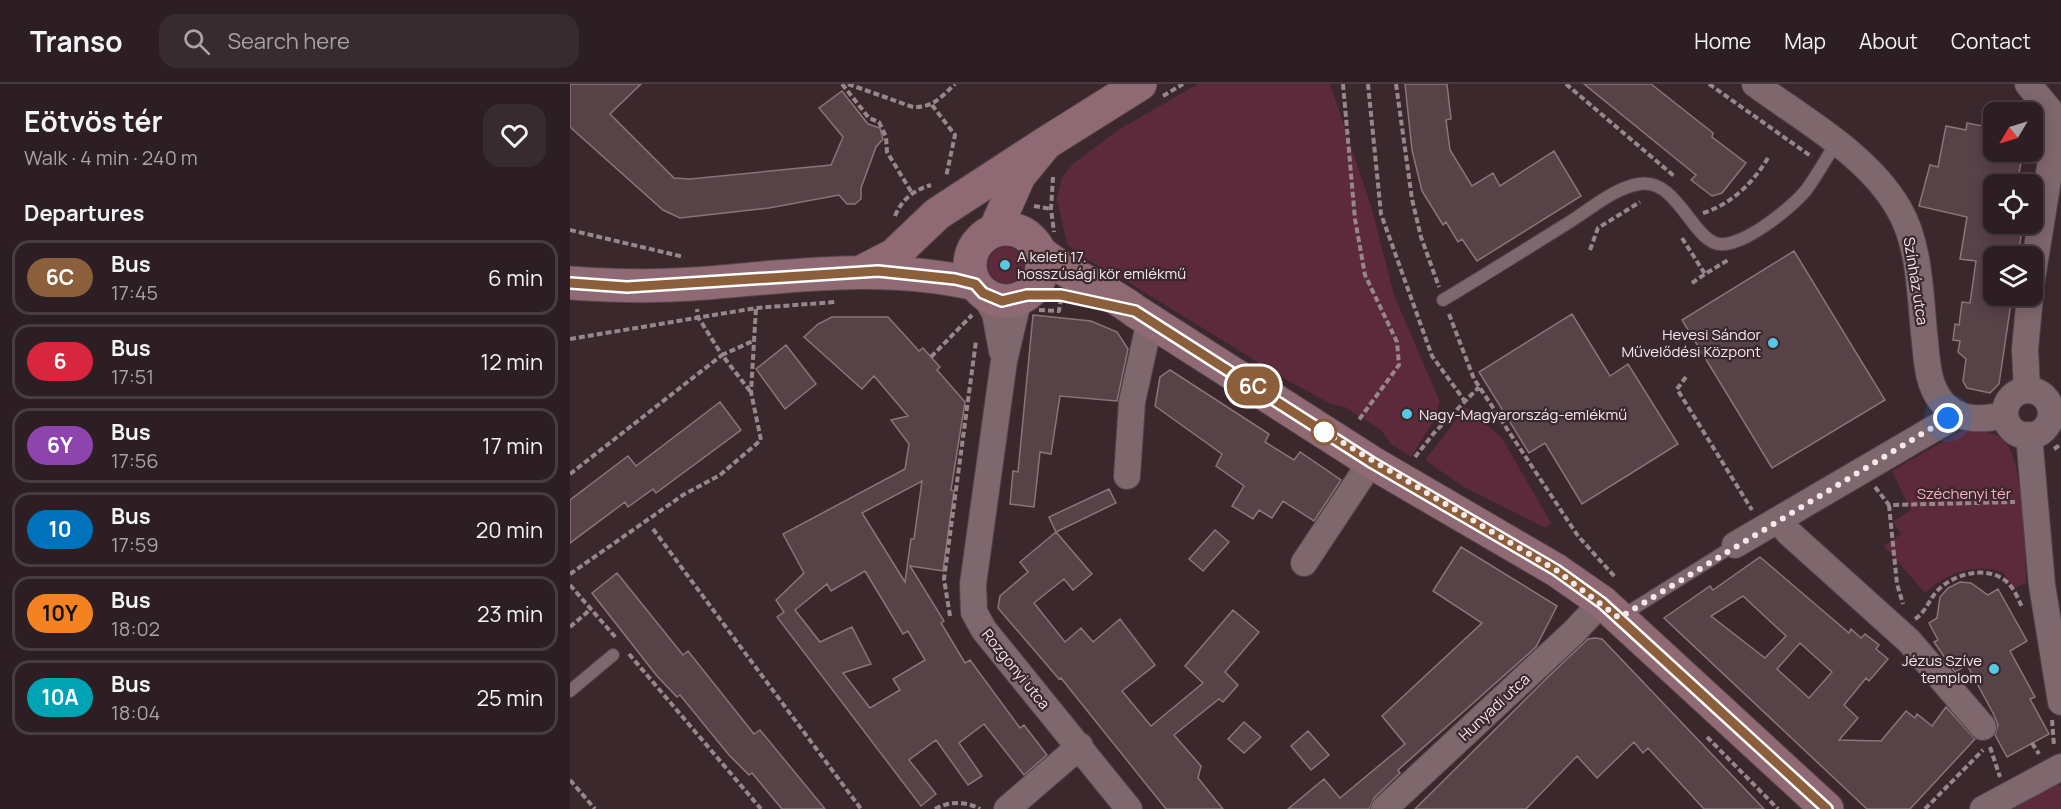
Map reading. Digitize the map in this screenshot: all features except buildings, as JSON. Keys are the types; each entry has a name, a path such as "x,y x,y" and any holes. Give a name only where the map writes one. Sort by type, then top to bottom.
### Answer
{"street":[{"name":"Színház utca","path":"1755,84 1836,143 1872,174 1900,211 1915,253 1933,388 1948,408"},
{"path":"2028,84 2061,123 2055,136 2037,246"},
{"path":"871,270 894,255 937,214 1039,152 1123,89"},
{"path":"977,297 971,266 1019,176 1039,152"},
{"path":"1026,302 1039,278 1038,248 1030,219 1039,152"},
{"path":"871,270 986,238 1022,232 1069,273 1114,295 1142,316 1371,462 1621,608 1827,809"},
{"path":"570,283 627,287 871,270 944,277 977,297 1026,302 1061,295 1142,316"},
{"path":"570,306 609,298 627,287"},
{"name":"Rozgonyi utca","path":"977,297 995,313 1004,361"},
{"name":"Rozgonyi utca","path":"1026,302 1016,310 1004,361 973,584 975,612 984,630 1129,809"},
{"path":"2027,390 2025,349 2029,306"},
{"path":"1127,476 1132,402 1142,316"},
{"path":"2027,390 2041,394 2055,407 2045,427 2029,435 2011,428 2005,416 2008,401 2020,391 2027,390"},
{"path":"1735,545 1945,422 1948,418 1948,408 1976,419 2005,416"},
{"path":"2029,435 2042,585 2056,707"},
{"path":"1304,563 1371,462"},
{"path":"1771,524 1788,532 1909,641 1983,728"},
{"name":"Hunyadi utca","path":"1384,809 1574,633 1621,608"},
{"path":"1007,809 1080,746"},
{"path":"1983,809 2006,781 2061,767"}],"lane":[{"path":"1443,300 1604,200 1638,184 1657,186 1670,195 1707,238 1722,245 1731,244 1750,235 1805,192 1836,143"},
{"path":"1621,608 1735,545"},
{"path":"570,691 613,655"}],"path":[{"path":"842,84 869,118 879,122 886,136 887,152 912,193"},
{"path":"848,84 913,107 932,105 956,84"},
{"path":"1343,84 1355,219 1365,275 1397,342 1399,365 1358,422"},
{"path":"1368,84 1381,214 1405,283 1432,356 1464,400 1479,387"},
{"path":"1396,84 1412,199 1421,237 1443,300 1479,387 1578,536 1621,608"},
{"path":"1566,84 1675,177"},
{"path":"1709,84 1822,165"},
{"path":"893,222 904,200 912,193 943,182 955,135 932,105"},
{"path":"1699,214 1717,208 1743,190 1758,174 1768,156"},
{"path":"1590,250 1598,228 1633,205"},
{"path":"570,230 691,258 698,317 722,355 751,392"},
{"path":"1692,283 1705,274"},
{"path":"1026,302 1036,310 1059,311 1061,295"},
{"path":"931,357 977,297"},
{"path":"570,339 756,308 847,301"},
{"path":"570,574 682,495 720,475 761,440 751,392 756,308"},
{"path":"570,474 722,355 753,341"},
{"path":"1686,377 1677,389 1771,524"},
{"path":"1861,470 1889,505 1897,584 1902,595"},
{"path":"1889,505 2012,502"},
{"path":"653,529 861,809"},
{"path":"1912,621 1924,613 1935,593 1946,583 1976,573 1989,574 2007,582 2026,615"},
{"path":"570,585 760,809"},
{"path":"570,627 591,609"},
{"path":"2030,761 2054,747 2056,707"},
{"path":"1925,809 1989,744 2006,781"},
{"path":"570,780 595,809"},
{"path":"935,809 953,803 965,803 980,809"}],"green space":[{"path":"1198,84 1330,84 1372,209 1394,295 1440,402 1433,422 1411,457 1391,444 1381,430 1345,407 1331,404 1285,379 1128,282 1082,257 1067,244 1057,199 1062,177 1074,163 1118,130"},
{"path":"1006,247 1019,252 1024,265 1019,278 1006,283 993,278 988,265 993,252"},
{"path":"1466,407 1502,438 1551,523 1546,528 1464,487 1425,460"},
{"name":"Széchenyi tér","path":"1974,430 1997,435 2007,444 2012,455 2020,490 2026,583 2014,588 2003,572 1992,569 1971,569 1952,575 1925,593 1884,546 1901,534 1893,522 1911,510 1892,471 1961,431"},
{"path":"2056,782 2061,786 2061,809 2005,809"}],"bus line":[{"name":"6C","path":"570,283 627,287 865,270 955,279 975,284 983,293 1002,301 1027,295 1061,295 1135,311 1371,462 1556,570 1602,603 1827,809"}],"place":[{"name":"A keleti 17. hosszúsági kör emlékmű","path":"1005,265"},
{"name":"Hevesi Sándor Művelődési Központ","path":"1773,343"},
{"name":"Nagy-Magyarország-emlékmű","path":"1407,414"},
{"name":"Jézus Szíve templom","path":"1994,669"}],"route":[{"path":"1324,432 1320,429 1371,462 1556,570 1619,618 1746,539 1945,422 1948,418"}]}
